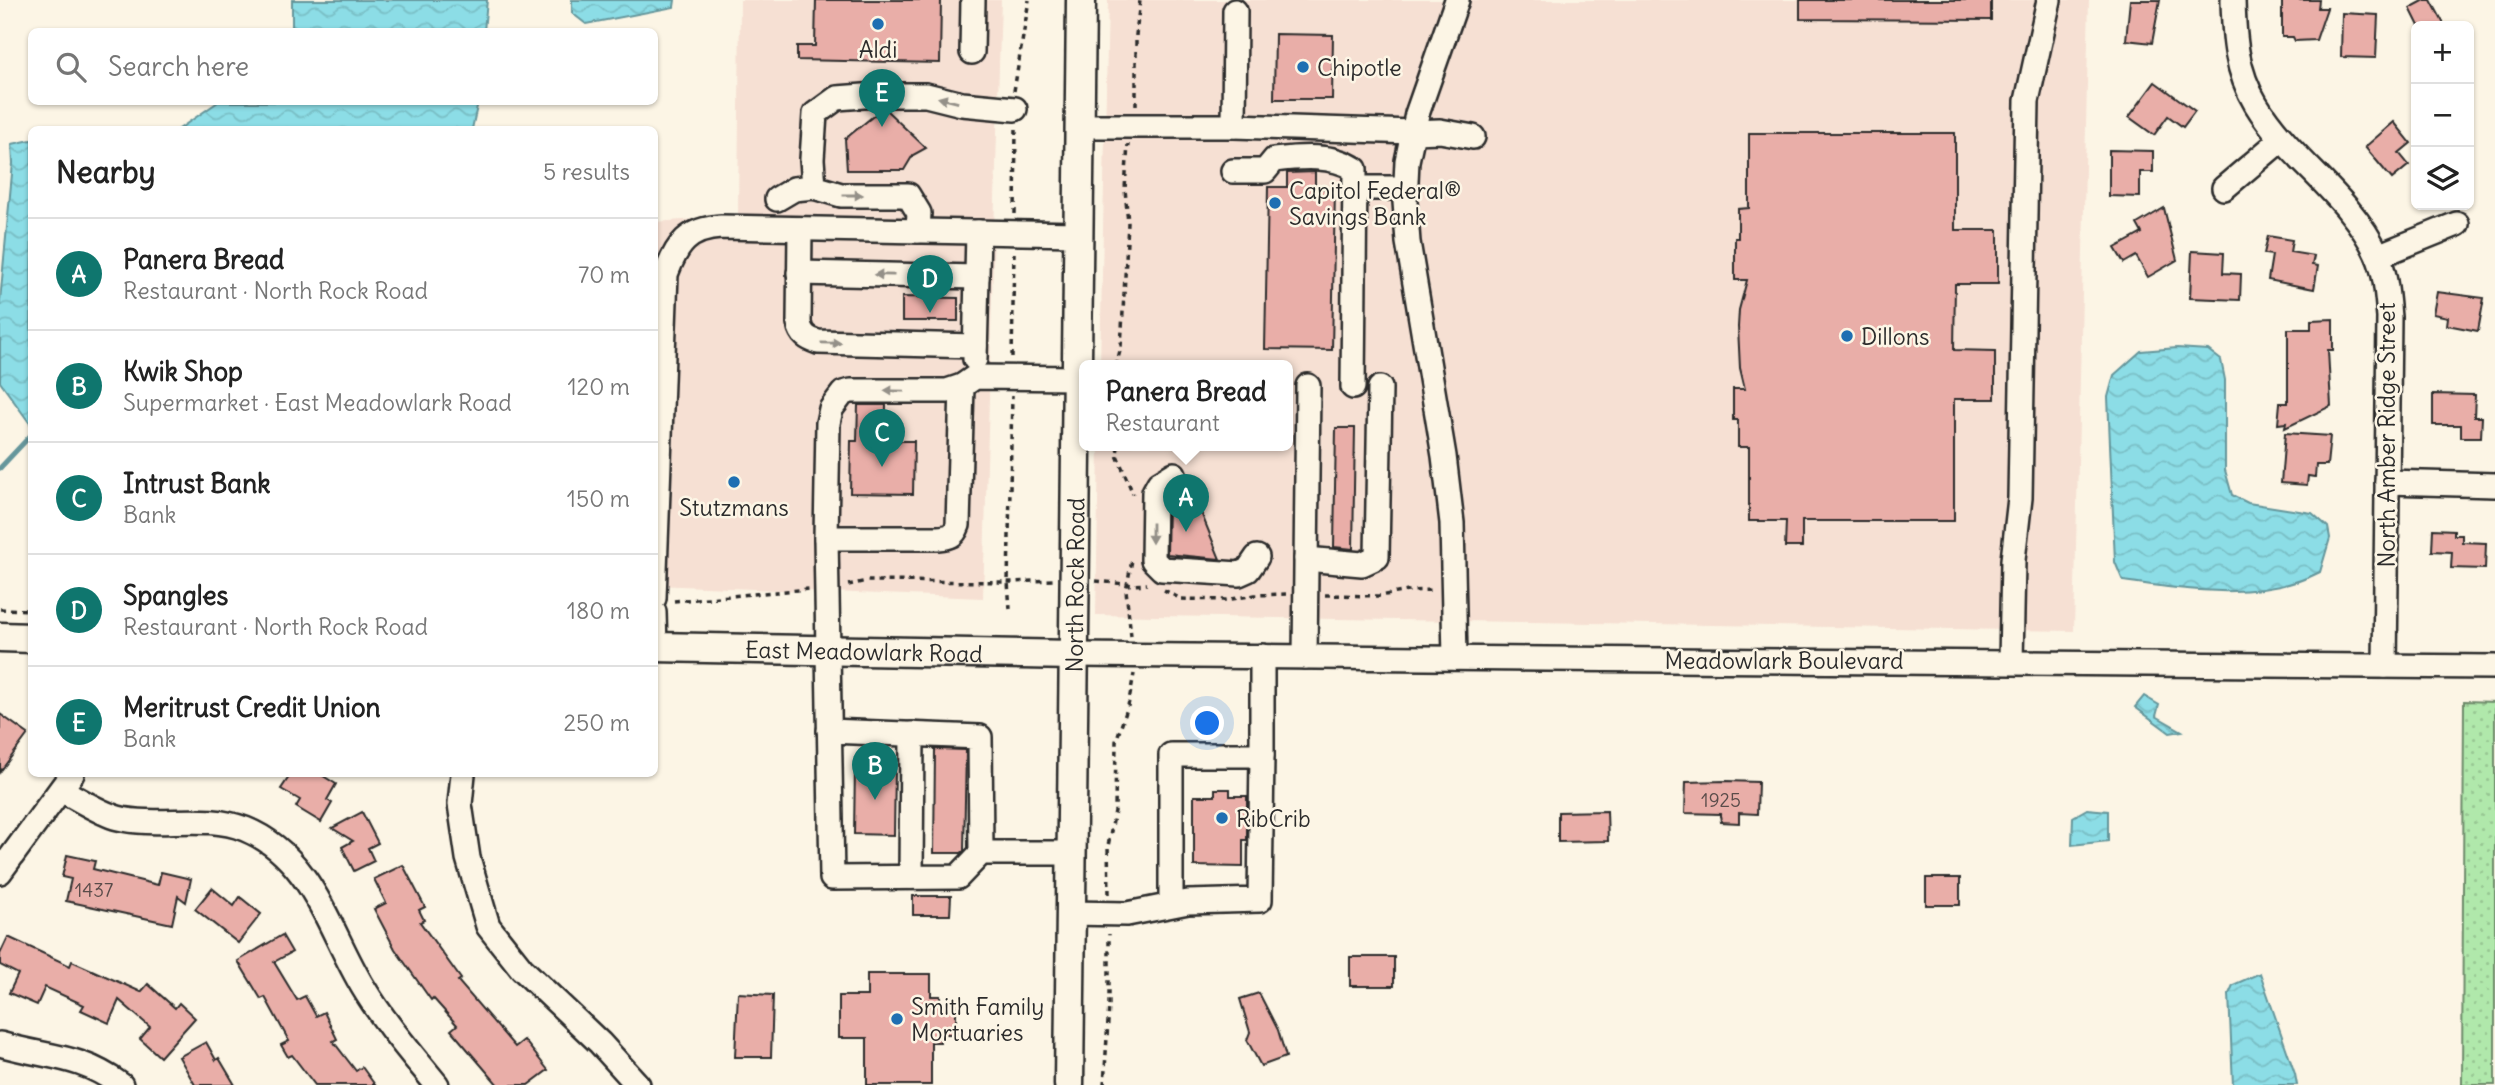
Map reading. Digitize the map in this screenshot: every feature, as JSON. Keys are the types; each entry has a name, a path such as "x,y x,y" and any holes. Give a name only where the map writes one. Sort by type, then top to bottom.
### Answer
{"main road":[{"name":"North Rock Road","path":"1069,1085 1081,0"},
{"path":"0,637 28,638"},
{"name":"East Meadowlark Road","path":"658,647 1074,655"}],"street":[{"path":"972,52 973,0"},
{"path":"1455,658 1452,523 1444,456 1408,242 1405,188 1407,161 1417,114 1457,0"},
{"path":"2011,662 2013,560 2020,498 2027,101 2049,0"},
{"name":"North Amber Ridge Street","path":"2232,0 2236,51 2243,76 2256,103 2282,139 2343,205 2368,238 2378,256 2387,289 2389,317 2385,666"},
{"path":"1234,125 1235,11"},
{"path":"814,187 812,159 815,114 837,98 926,95 962,104 1015,109"},
{"path":"1079,126 1234,125 1440,131 1473,137"},
{"path":"2224,188 2282,139"},
{"path":"1233,171 1265,171 1274,160 1329,159 1344,162 1355,169 1353,387"},
{"path":"777,199 794,189 814,187 841,195 908,195 919,213 918,231"},
{"path":"1355,188 1405,188"},
{"path":"2378,256 2457,224"},
{"path":"658,490 666,274 673,255 685,238 706,228 1078,234"},
{"path":"800,229 799,323 803,334 809,340 975,346"},
{"path":"827,538 938,538 950,537 955,533 958,525 968,381 975,346 978,232"},
{"path":"799,273 976,277"},
{"path":"829,731 979,737 981,853 958,877 832,878 829,731 827,538 828,423 836,399 851,391 930,392 947,390 968,381 1012,377 1077,378"},
{"path":"1305,657 1308,386"},
{"path":"1306,559 1362,564 1377,557 1380,388"},
{"path":"1174,474 1159,483 1154,492 1153,560 1161,569 1239,574 1248,570 1257,557"},
{"path":"2387,482 2495,485"},
{"name":"Meadowlark Boulevard","path":"1074,655 2495,667"},
{"path":"1070,914 1127,914 1188,902 1260,900 1262,656"},
{"path":"911,877 912,734"},
{"path":"1171,905 1171,755 1262,755"},
{"path":"463,777 460,804 468,858 488,926 522,969 600,1043 638,1085"},
{"path":"0,872 67,782 117,818 216,823 247,830 276,847 314,890 365,990 387,1023 436,1085"},
{"path":"981,853 1071,853"},
{"path":"0,1044 73,1059 96,1068 121,1085"}],"path":[{"path":"1010,608 1007,582 1015,233 1014,90 1029,0"},
{"path":"1136,99 1136,35 1140,0"},
{"path":"1118,360 1121,347 1128,223 1125,189 1128,143"},
{"path":"1117,451 1135,499"},
{"path":"1127,616 1126,590 1133,553"},
{"path":"1322,595 1380,596 1438,590"},
{"path":"0,609 28,610"},
{"path":"1104,1085 1109,1005 1108,846 1115,811 1116,741 1135,675"}],"shaded area":[{"path":"740,0 1001,0 983,598 658,585 658,222 738,216"},
{"path":"1108,0 2089,0 2074,631 1096,615 1099,451 1293,451 1293,360 1100,360"}],"green space":[{"path":"2464,701 2495,702 2495,1085 2462,1085"}],"water":[{"path":"292,0 487,0 484,28 292,28"},
{"path":"572,0 675,0 674,7 586,24 572,13"},
{"path":"214,105 477,105 473,126 183,126"},
{"path":"28,141 28,421 0,382 0,301 13,163 12,144"},
{"path":"2177,348 2208,350 2221,360 2225,380 2225,470 2232,495 2248,503 2312,513 2328,527 2330,538 2320,572 2274,587 2249,590 2198,590 2123,581 2115,562 2108,397 2114,375 2141,351"},
{"path":"2144,696 2159,705 2156,716 2182,731 2170,733 2135,707"},
{"path":"2087,809 2108,811 2108,841 2072,845 2073,817"},
{"path":"2260,973 2297,1085 2233,1085 2229,994 2233,985"}],"building":[{"name":"Aldi","path":"816,0 941,0 940,63 797,60 797,46 815,46"},
{"path":"1800,0 1991,0 1991,20 1800,19"},
{"path":"2130,0 2160,0 2152,43 2126,40"},
{"path":"2282,0 2319,0 2318,8 2327,8 2316,40 2295,41 2293,37 2282,37"},
{"path":"2425,0 2431,0 2442,21 2416,21 2410,8"},
{"path":"2342,13 2378,15 2376,58 2341,57"},
{"name":"Chipotle","path":"1275,34 1333,35 1332,99 1274,99"},
{"path":"2155,82 2195,111 2183,127 2168,116 2154,135 2129,117"},
{"path":"882,109 926,148 913,155 904,170 847,170 845,139"},
{"path":"2394,122 2411,143 2399,153 2409,165 2392,179 2365,147"},
{"name":"Dillons","path":"1749,133 1955,133 1955,230 1998,230 1998,284 1955,284 1954,350 1995,351 1995,399 1954,399 1954,521 1802,521 1802,547 1785,547 1786,521 1749,521 1749,447 1738,447 1738,420 1733,420 1733,389 1745,389 1740,368 1738,327 1739,310 1747,280 1735,280 1735,238 1738,238 1738,209 1749,208"},
{"path":"2109,150 2153,151 2153,172 2140,172 2140,197 2109,196"},
{"path":"1315,172 1315,188 1335,189 1332,350 1265,349 1268,187 1287,187 1287,173"},
{"path":"2164,208 2177,260 2148,277 2136,256 2124,263 2115,248 2142,233 2137,224"},
{"path":"2268,236 2292,240 2290,252 2314,256 2312,265 2318,266 2314,289 2268,280 2272,255 2264,254"},
{"path":"2192,251 2224,253 2223,273 2241,274 2240,300 2190,298"},
{"path":"2437,292 2484,298 2478,331 2447,325 2448,317 2433,314"},
{"path":"902,297 958,298 958,321 902,321"},
{"path":"2333,319 2333,350 2328,350 2331,406 2285,428 2286,423 2278,424 2280,403 2288,403 2288,329 2311,329 2311,320"},
{"path":"2433,394 2475,395 2474,417 2482,417 2481,437 2461,437 2461,425 2433,425"},
{"path":"858,405 886,405 885,441 914,441 913,494 850,493 851,441 857,441"},
{"path":"1336,428 1355,428 1353,549 1334,547"},
{"path":"2285,433 2330,436 2327,465 2316,465 2315,477 2308,476 2307,485 2281,483"},
{"path":"1168,504 1198,505 1220,559 1167,554"},
{"path":"2433,529 2454,530 2454,535 2462,535 2462,542 2486,543 2485,569 2451,568 2452,552 2432,551"},
{"path":"0,714 28,734 0,772"},
{"path":"935,749 966,750 964,851 961,853 934,853"},
{"path":"855,766 895,766 894,835 854,834"},
{"path":"289,777 325,777 336,784 327,800 332,803 321,822 296,807 300,800 281,789"},
{"path":"1686,782 1758,782 1757,814 1739,813 1739,823 1721,822 1720,814 1685,813"},
{"name":"RibCrib","path":"1215,789 1230,789 1230,796 1247,796 1247,840 1243,840 1243,867 1194,866 1194,796 1215,796"},
{"path":"1607,811 1608,841 1558,842 1558,812"},
{"path":"362,812 378,843 368,848 374,861 354,871 342,847 353,841 332,828"},
{"path":"67,855 95,861 93,869 158,885 161,872 191,879 186,902 178,896 172,924 66,901 71,879 62,877"},
{"path":"403,865 425,907 419,910 424,920 420,922 461,979 458,981 515,1047 524,1040 548,1070 528,1085 498,1085 451,1030 457,1025 433,998 431,1000 395,949 374,909 386,903 374,879"},
{"path":"1926,878 1960,878 1960,905 1926,905"},
{"path":"212,888 234,906 240,897 261,914 238,943 195,909"},
{"path":"913,896 951,896 950,915 913,915"},
{"path":"282,935 292,952 274,962 297,1000 305,996 316,1016 324,1012 337,1039 333,1041 356,1071 362,1067 375,1085 315,1085 292,1055 288,1057 281,1045 289,1041 265,997 261,999 238,961"},
{"path":"8,937 70,966 72,961 141,992 148,984 175,1008 179,1003 195,1018 160,1057 140,1039 150,1027 119,1000 109,1023 81,1010 84,1005 45,987 37,1005 9,993 18,974 0,965 0,954"},
{"path":"1350,957 1394,957 1394,986 1350,986"},
{"name":"Smith Family Mortuaries","path":"867,974 931,974 931,996 940,996 940,1003 956,1003 956,1034 940,1034 940,1042 931,1042 931,1085 867,1085 867,1038 839,1038 839,996 867,996"},
{"path":"738,993 773,995 771,1057 735,1057"},
{"path":"1259,993 1278,1030 1286,1057 1261,1066 1247,1040 1250,1032 1240,999"},
{"path":"206,1042 235,1085 195,1085 179,1057"}],"waterway":[{"path":"0,468 28,438"}],"place":[{"name":"Aldi","path":"878,24"},
{"name":"Chipotle","path":"1303,67"},
{"name":"Meritrust Credit Union","path":"882,127"},
{"name":"Capitol Federal® Savings Bank","path":"1275,203"},
{"name":"Spangles","path":"930,313"},
{"name":"Dillons","path":"1847,336"},
{"name":"Intrust Bank","path":"882,467"},
{"name":"Stutzmans","path":"734,482"},
{"name":"Panera Bread","path":"1186,532"},
{"name":"Kwik Shop","path":"875,800"},
{"name":"RibCrib","path":"1222,818"},
{"name":"Smith Family Mortuaries","path":"897,1019"}]}
